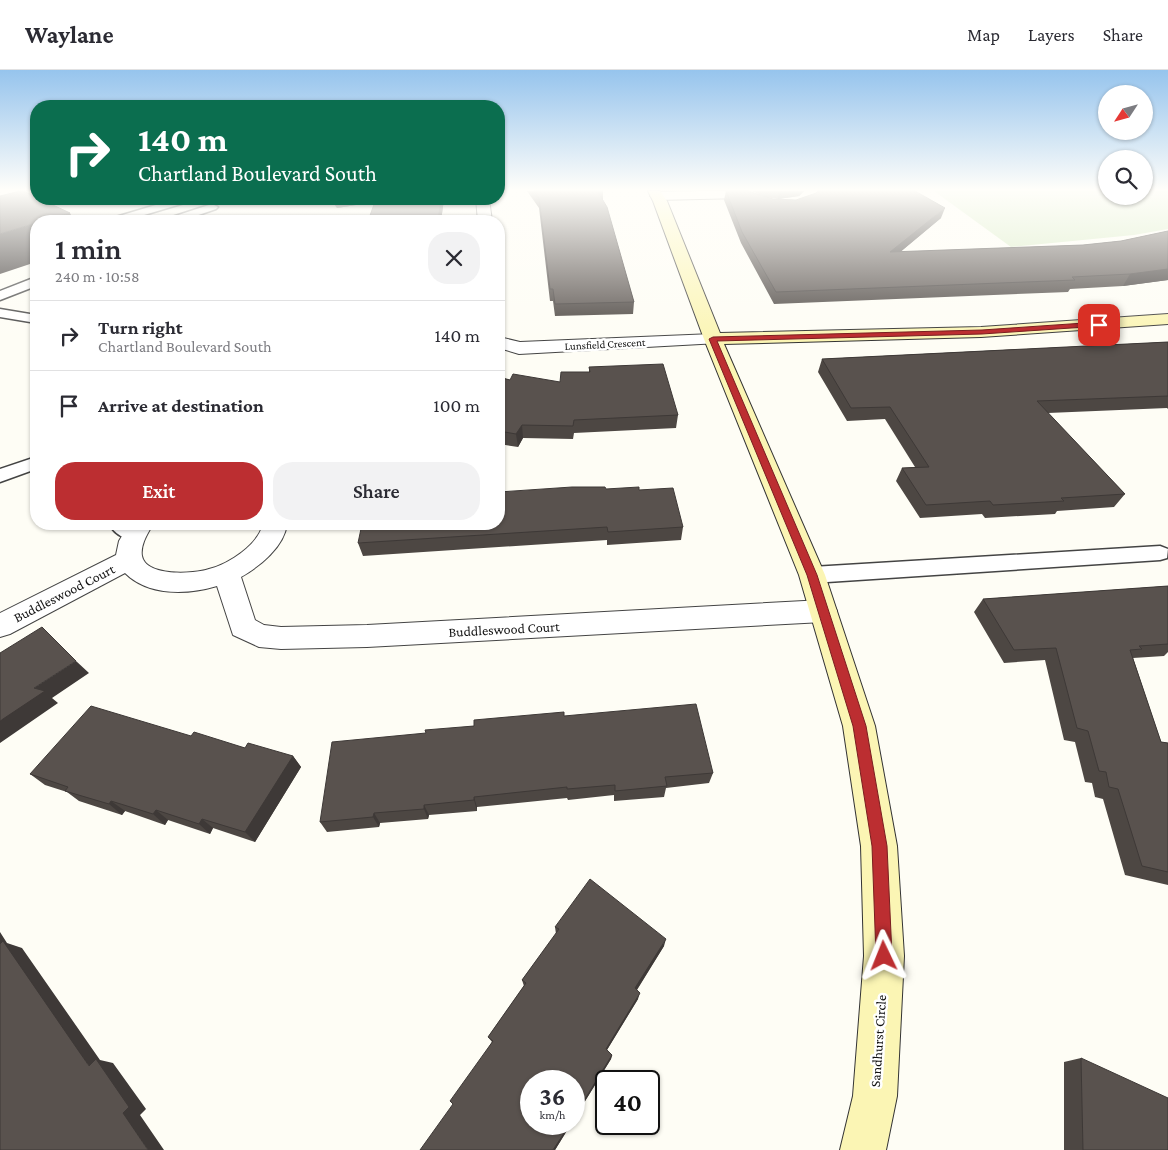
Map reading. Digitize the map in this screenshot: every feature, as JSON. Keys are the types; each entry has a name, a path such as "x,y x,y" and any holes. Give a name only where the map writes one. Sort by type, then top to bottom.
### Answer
{"street":[{"name":"Sandhurst Circle","path":"675,241 713,339 812,575 859,726 879,846 884,956 875,1096 863,1150"},
{"path":"713,339 982,332 1168,318"},
{"name":"Lunsfield Crescent","path":"505,344 518,348 713,339"},
{"path":"131,530 129,560 138,572 154,581 176,584 201,581 226,573 249,560 265,545 274,530"},
{"name":"Buddleswood Court","path":"0,626 129,560"},
{"name":"Buddleswood Court","path":"226,573 244,627 259,636 281,638 377,635 824,611"}],"lane":[{"path":"0,296 30,284"},
{"path":"0,313 30,318"},
{"path":"0,476 30,465"},
{"path":"812,575 1160,553"}],"green space":[{"path":"1003,241 1068,241 1011,247"}],"building":[{"path":"544,241 617,241 634,302 555,304 553,289 550,289"},
{"path":"747,241 903,241 890,252 1083,245 1117,241 1168,241 1168,269 1130,274 1072,277 1075,280 776,292"},
{"path":"1168,342 1168,396 1037,401 1125,494 1061,498 1064,501 993,505 990,501 926,505 902,468 929,467 890,407 851,408 822,359"},
{"path":"663,364 678,415 574,420 573,426 522,425 516,434 505,432 505,379 510,380 513,374 560,382 561,372 590,372 589,367"},
{"path":"572,487 605,487 606,489 639,487 639,490 673,488 683,527 608,532 607,527 358,543 361,530 505,530 505,492"},
{"path":"1168,586 1168,644 1139,646 1142,649 1130,650 1161,742 1168,743 1168,872 1142,866 1118,789 1109,787 1106,772 1099,771 1088,731 1077,728 1056,648 1014,650 983,599"},
{"path":"42,627 76,661 34,688 45,691 0,721 0,653"},
{"path":"696,704 713,773 665,777 667,786 615,791 615,785 567,789 567,787 474,797 474,800 424,805 424,809 374,813 373,817 320,822 332,742 426,733 425,730 474,726 474,720 564,712 564,716"},
{"path":"91,706 191,736 194,732 245,748 248,743 293,756 245,832 202,819 199,824 156,810 153,814 111,801 109,804 65,791 68,787 30,774"},
{"path":"590,879 666,939 635,988 640,993 606,1049 612,1055 603,1070 595,1070 595,1083 585,1099 585,1070 520,1070 520,1135 563,1135 553,1150 420,1150 453,1104 450,1101 493,1041 488,1037 526,983 522,980 559,929 555,927"},
{"path":"3,941 89,1066 96,1059 129,1107 123,1113 148,1150 0,1150 0,944"},
{"path":"1081,1058 1168,1098 1168,1150 1083,1150"}],"route":[{"path":"884,956 879,846 859,726 812,575 713,339 982,332 1099,325"}]}
